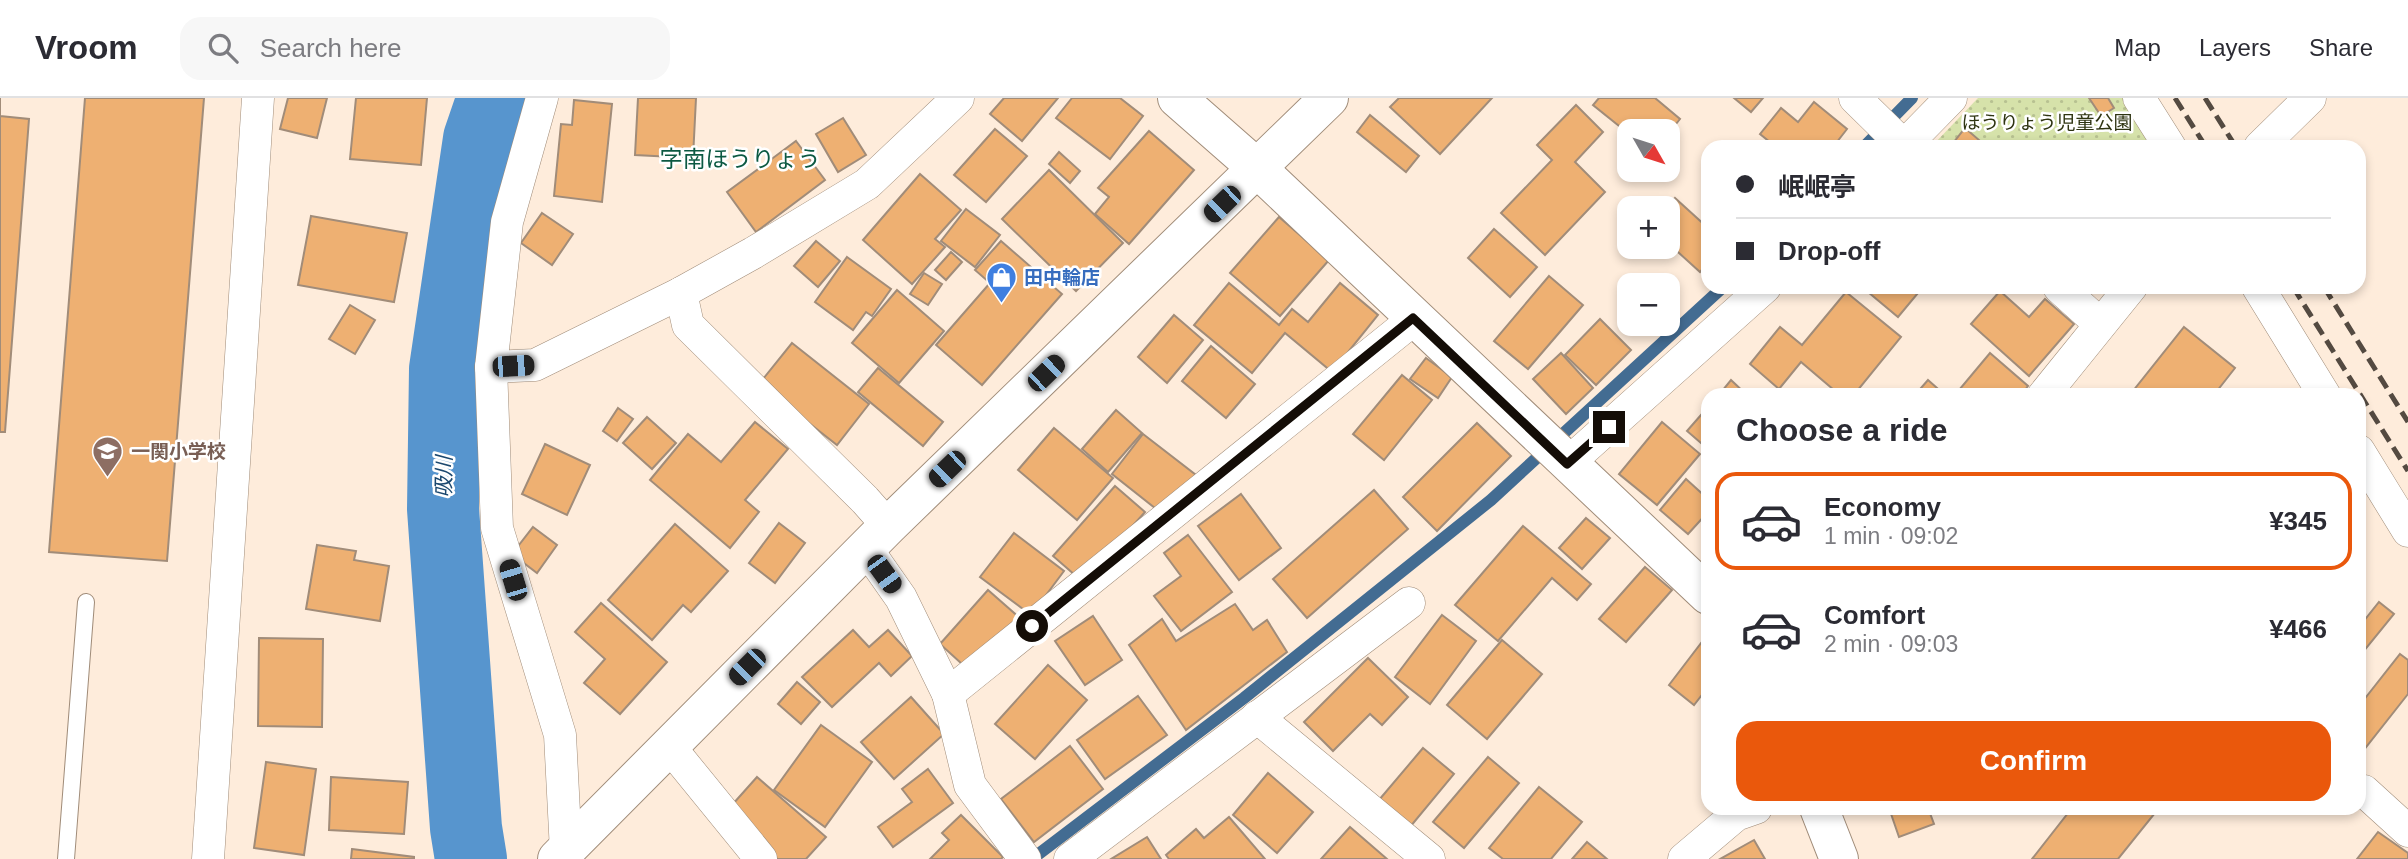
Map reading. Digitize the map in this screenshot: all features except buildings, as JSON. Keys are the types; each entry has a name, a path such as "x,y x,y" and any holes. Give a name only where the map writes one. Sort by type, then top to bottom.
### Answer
{"street":[{"path":"208,859 258,98"},
{"path":"542,98 508,222 491,367 497,528 559,735 562,855"},
{"path":"491,367 535,365 681,293 753,253 867,184 958,98"},
{"path":"1177,98 1258,169 1701,588"},
{"path":"562,855 877,537 1329,98"},
{"path":"1855,98 1897,140"},
{"path":"1911,140 1951,98"},
{"path":"2139,98 2166,140"},
{"path":"2267,140 2310,98"},
{"path":"681,293 688,325 865,500 901,598 948,694 970,785 1025,859"},
{"path":"1567,464 1757,294"},
{"path":"2067,294 2099,324"},
{"path":"2049,388 2125,294"},
{"path":"2262,294 2320,388"},
{"path":"948,694 1413,318"},
{"path":"2366,462 2408,531"},
{"path":"1070,859 1409,603"},
{"path":"1257,717 1429,859"},
{"path":"668,746 761,859"},
{"path":"2366,793 2408,831"},
{"path":"1684,859 1736,815"},
{"path":"1822,815 1839,859"}],"lane":[{"path":"66,859 86,602"}],"green space":[{"name":"ほうりょう児童公園","path":"1978,98 2124,98 2151,140 1938,140"}],"waterway":[{"name":"吸川","path":"471,859 466,828 443,509 445,369 479,139 493,98"},
{"path":"1871,140 1912,98"},
{"path":"1032,859 1244,698 1491,500 1715,294"}],"railway":[{"path":"2175,98 2202,140"},
{"path":"2205,98 2232,140"},
{"path":"2297,294 2356,388"},
{"path":"2328,294 2408,422"},
{"path":"2366,404 2408,471"}],"place":[{"name":"田中輪店","path":"1001,304"},
{"name":"一関小学校","path":"108,478"}],"district":[{"name":"字南ほうりょう","path":"740,159"}],"route":[{"path":"1032,626 1413,318 1567,464 1609,427"}]}
